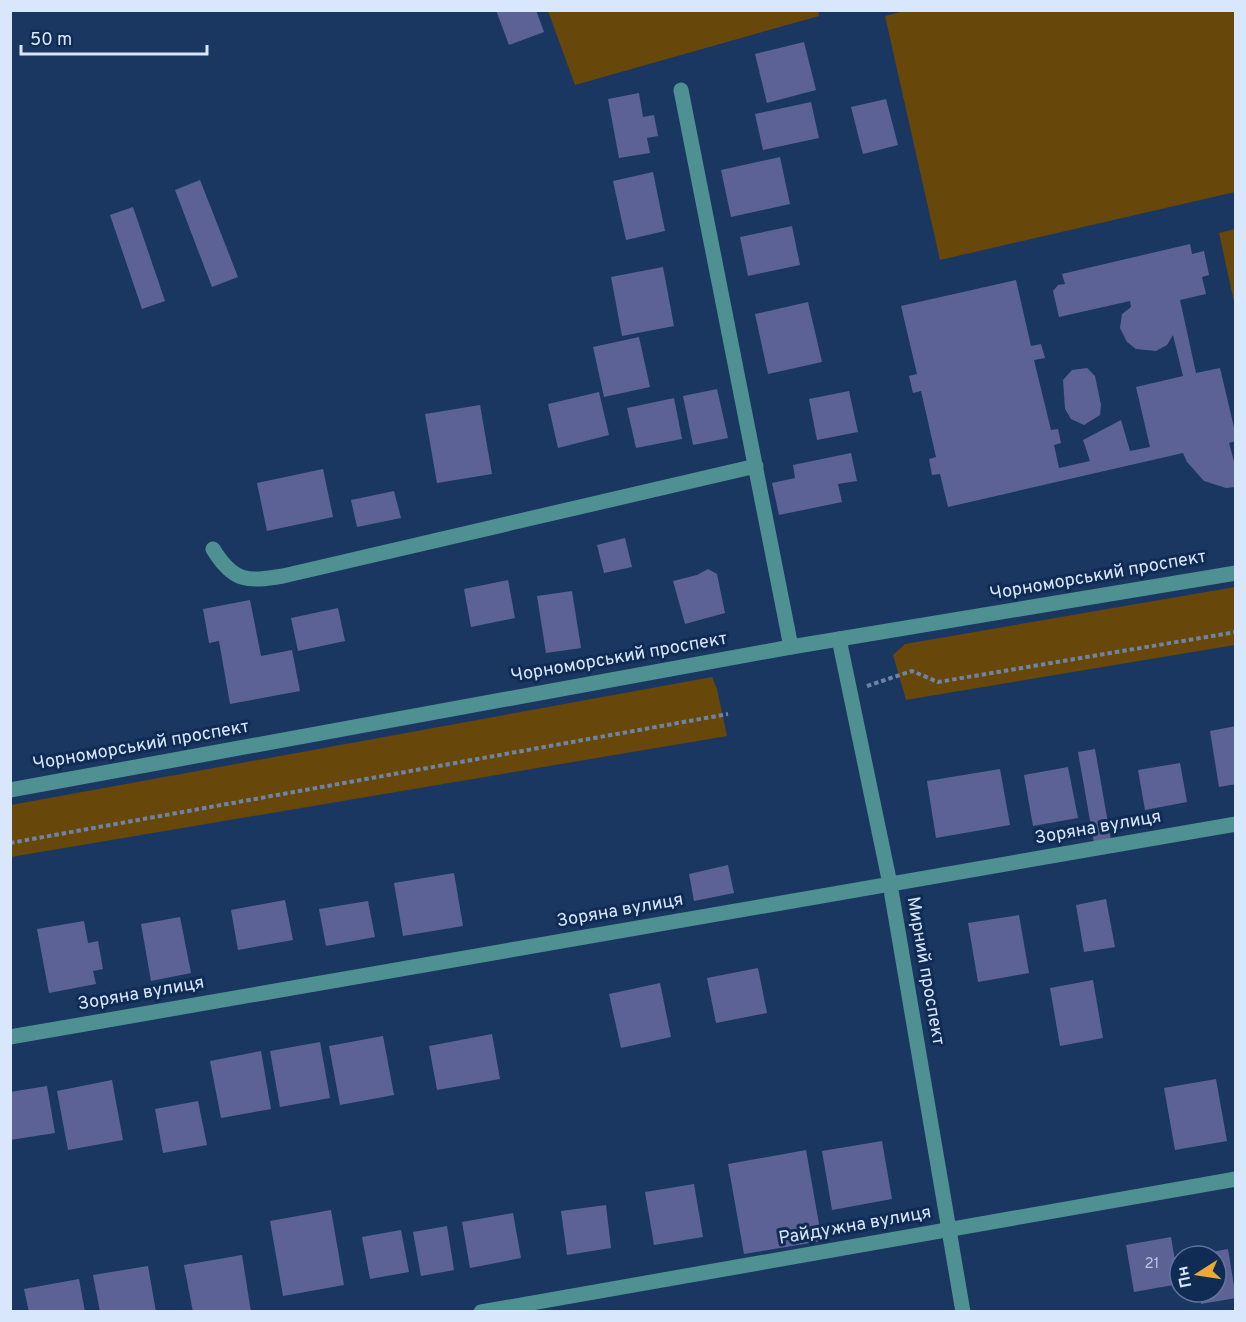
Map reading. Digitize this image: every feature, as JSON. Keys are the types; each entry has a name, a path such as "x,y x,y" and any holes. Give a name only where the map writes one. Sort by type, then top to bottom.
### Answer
{"street":[{"path":"681,90 791,647"},
{"path":"213,549 224,566 236,576 249,580 283,576 756,466"},
{"name":"Чорноморський проспект","path":"10,790 791,647 1236,573"},
{"name":"Мирний проспект","path":"839,639 890,884 963,1311"},
{"name":"Зоряна вулиця","path":"10,1037 1236,824"},
{"name":"Райдужна вулиця","path":"481,1311 1236,1179"}],"path":[{"path":"850,692 912,671 938,682 1236,632"},
{"path":"10,843 728,714"}],"shaded area":[{"path":"908,10 1235,11 1235,192 940,260 885,16"},
{"path":"548,11 818,11 819,16 575,85"},
{"path":"1236,229 1235,306 1219,233"},
{"path":"1235,587 1235,645 906,700 893,655 905,644"},
{"path":"712,677 717,689 727,736 11,857 11,805"}],"building":[{"path":"496,10 536,10 544,32 509,45"},
{"path":"804,42 816,90 767,103 755,54"},
{"path":"639,93 643,117 654,115 658,136 647,138 650,153 619,158 608,99"},
{"path":"886,99 898,145 863,154 851,107"},
{"path":"811,102 819,138 763,150 755,114"},
{"path":"780,157 790,204 731,217 721,170"},
{"path":"653,172 665,231 626,240 613,181"},
{"path":"200,180 238,277 212,287 175,190"},
{"path":"133,207 165,301 142,309 110,215"},
{"path":"792,226 800,265 748,276 740,237"},
{"path":"1190,244 1192,254 1204,251 1209,275 1202,277 1206,294 1180,300 1196,373 1220,368 1236,436 1236,441 1229,443 1236,469 1236,487 1226,488 1204,481 1187,462 1183,453 948,507 940,474 932,475 929,459 936,457 921,391 913,393 909,376 917,374 901,306 1016,280 1031,346 1041,344 1045,358 1034,360 1051,430 1058,429 1061,443 1054,445 1059,468 1090,461 1083,440 1121,420 1130,451 1150,447 1136,387 1183,376 1173,335 1167,345 1156,351 1136,349 1127,342 1120,328 1122,314 1131,307 1130,301 1059,317 1053,291 1058,285 1065,284 1062,274"},
{"path":"663,267 674,326 622,336 611,277"},
{"path":"808,302 822,362 768,374 755,314"},
{"path":"639,337 650,387 604,397 593,347"},
{"path":"1087,368 1095,376 1101,405 1100,415 1084,425 1071,419 1065,409 1063,380 1072,370"},
{"path":"717,389 728,438 693,445 683,396"},
{"path":"849,391 858,432 817,440 809,399"},
{"path":"599,392 609,435 558,448 548,404"},
{"path":"674,398 682,439 636,448 627,408"},
{"path":"480,405 492,474 437,483 425,414"},
{"path":"851,453 857,481 838,484 842,502 779,515 772,483 795,478 793,465"},
{"path":"323,469 333,517 267,531 257,483"},
{"path":"394,491 401,518 357,527 351,500"},
{"path":"625,538 632,567 604,573 597,545"},
{"path":"708,569 717,574 725,613 685,624 673,581 697,575"},
{"path":"508,580 515,618 471,627 464,589"},
{"path":"572,591 581,648 546,653 537,596"},
{"path":"250,600 261,656 292,650 300,691 230,704 219,641 209,643 203,609"},
{"path":"338,608 345,641 298,651 291,618"},
{"path":"1236,726 1236,784 1219,787 1210,731"},
{"path":"1095,749 1111,840 1094,843 1078,752"},
{"path":"1180,763 1187,802 1145,810 1138,770"},
{"path":"1068,767 1078,818 1033,826 1024,775"},
{"path":"1000,769 1010,825 936,838 927,781"},
{"path":"728,865 734,893 694,901 689,874"},
{"path":"454,873 463,926 403,936 394,883"},
{"path":"1106,899 1115,947 1084,952 1076,905"},
{"path":"285,900 293,940 238,950 231,910"},
{"path":"368,901 375,937 326,946 319,909"},
{"path":"1019,915 1029,973 978,982 968,923"},
{"path":"180,917 191,973 151,981 141,924"},
{"path":"84,921 88,943 98,941 103,969 93,971 96,984 49,993 37,929"},
{"path":"758,968 767,1013 716,1023 707,978"},
{"path":"1093,980 1103,1038 1060,1046 1050,988"},
{"path":"660,983 671,1037 621,1048 609,994"},
{"path":"492,1034 500,1079 437,1090 429,1046"},
{"path":"383,1036 394,1095 340,1105 329,1046"},
{"path":"320,1042 330,1098 280,1107 270,1051"},
{"path":"261,1051 271,1109 221,1118 210,1061"},
{"path":"1216,1079 1227,1141 1175,1150 1164,1088"},
{"path":"112,1080 123,1140 68,1150 57,1091"},
{"path":"47,1086 55,1133 10,1140 10,1092"},
{"path":"198,1101 207,1145 163,1153 155,1109"},
{"path":"882,1141 892,1199 832,1210 822,1151"},
{"path":"806,1150 822,1241 744,1254 728,1164"},
{"path":"694,1184 703,1237 654,1245 645,1192"},
{"path":"606,1205 611,1248 567,1255 561,1211"},
{"path":"331,1210 344,1285 283,1296 270,1221"},
{"path":"513,1213 521,1258 470,1268 462,1222"},
{"path":"447,1226 454,1270 421,1276 413,1232"},
{"path":"401,1230 409,1272 370,1279 362,1237"},
{"path":"1171,1237 1172,1244 1168,1244 1168,1286 1134,1292 1126,1245"},
{"path":"1228,1249 1236,1298 1228,1299"},
{"path":"242,1255 251,1312 193,1312 184,1265"},
{"path":"148,1266 156,1312 100,1312 93,1275"},
{"path":"79,1279 85,1312 29,1312 24,1289"}]}
